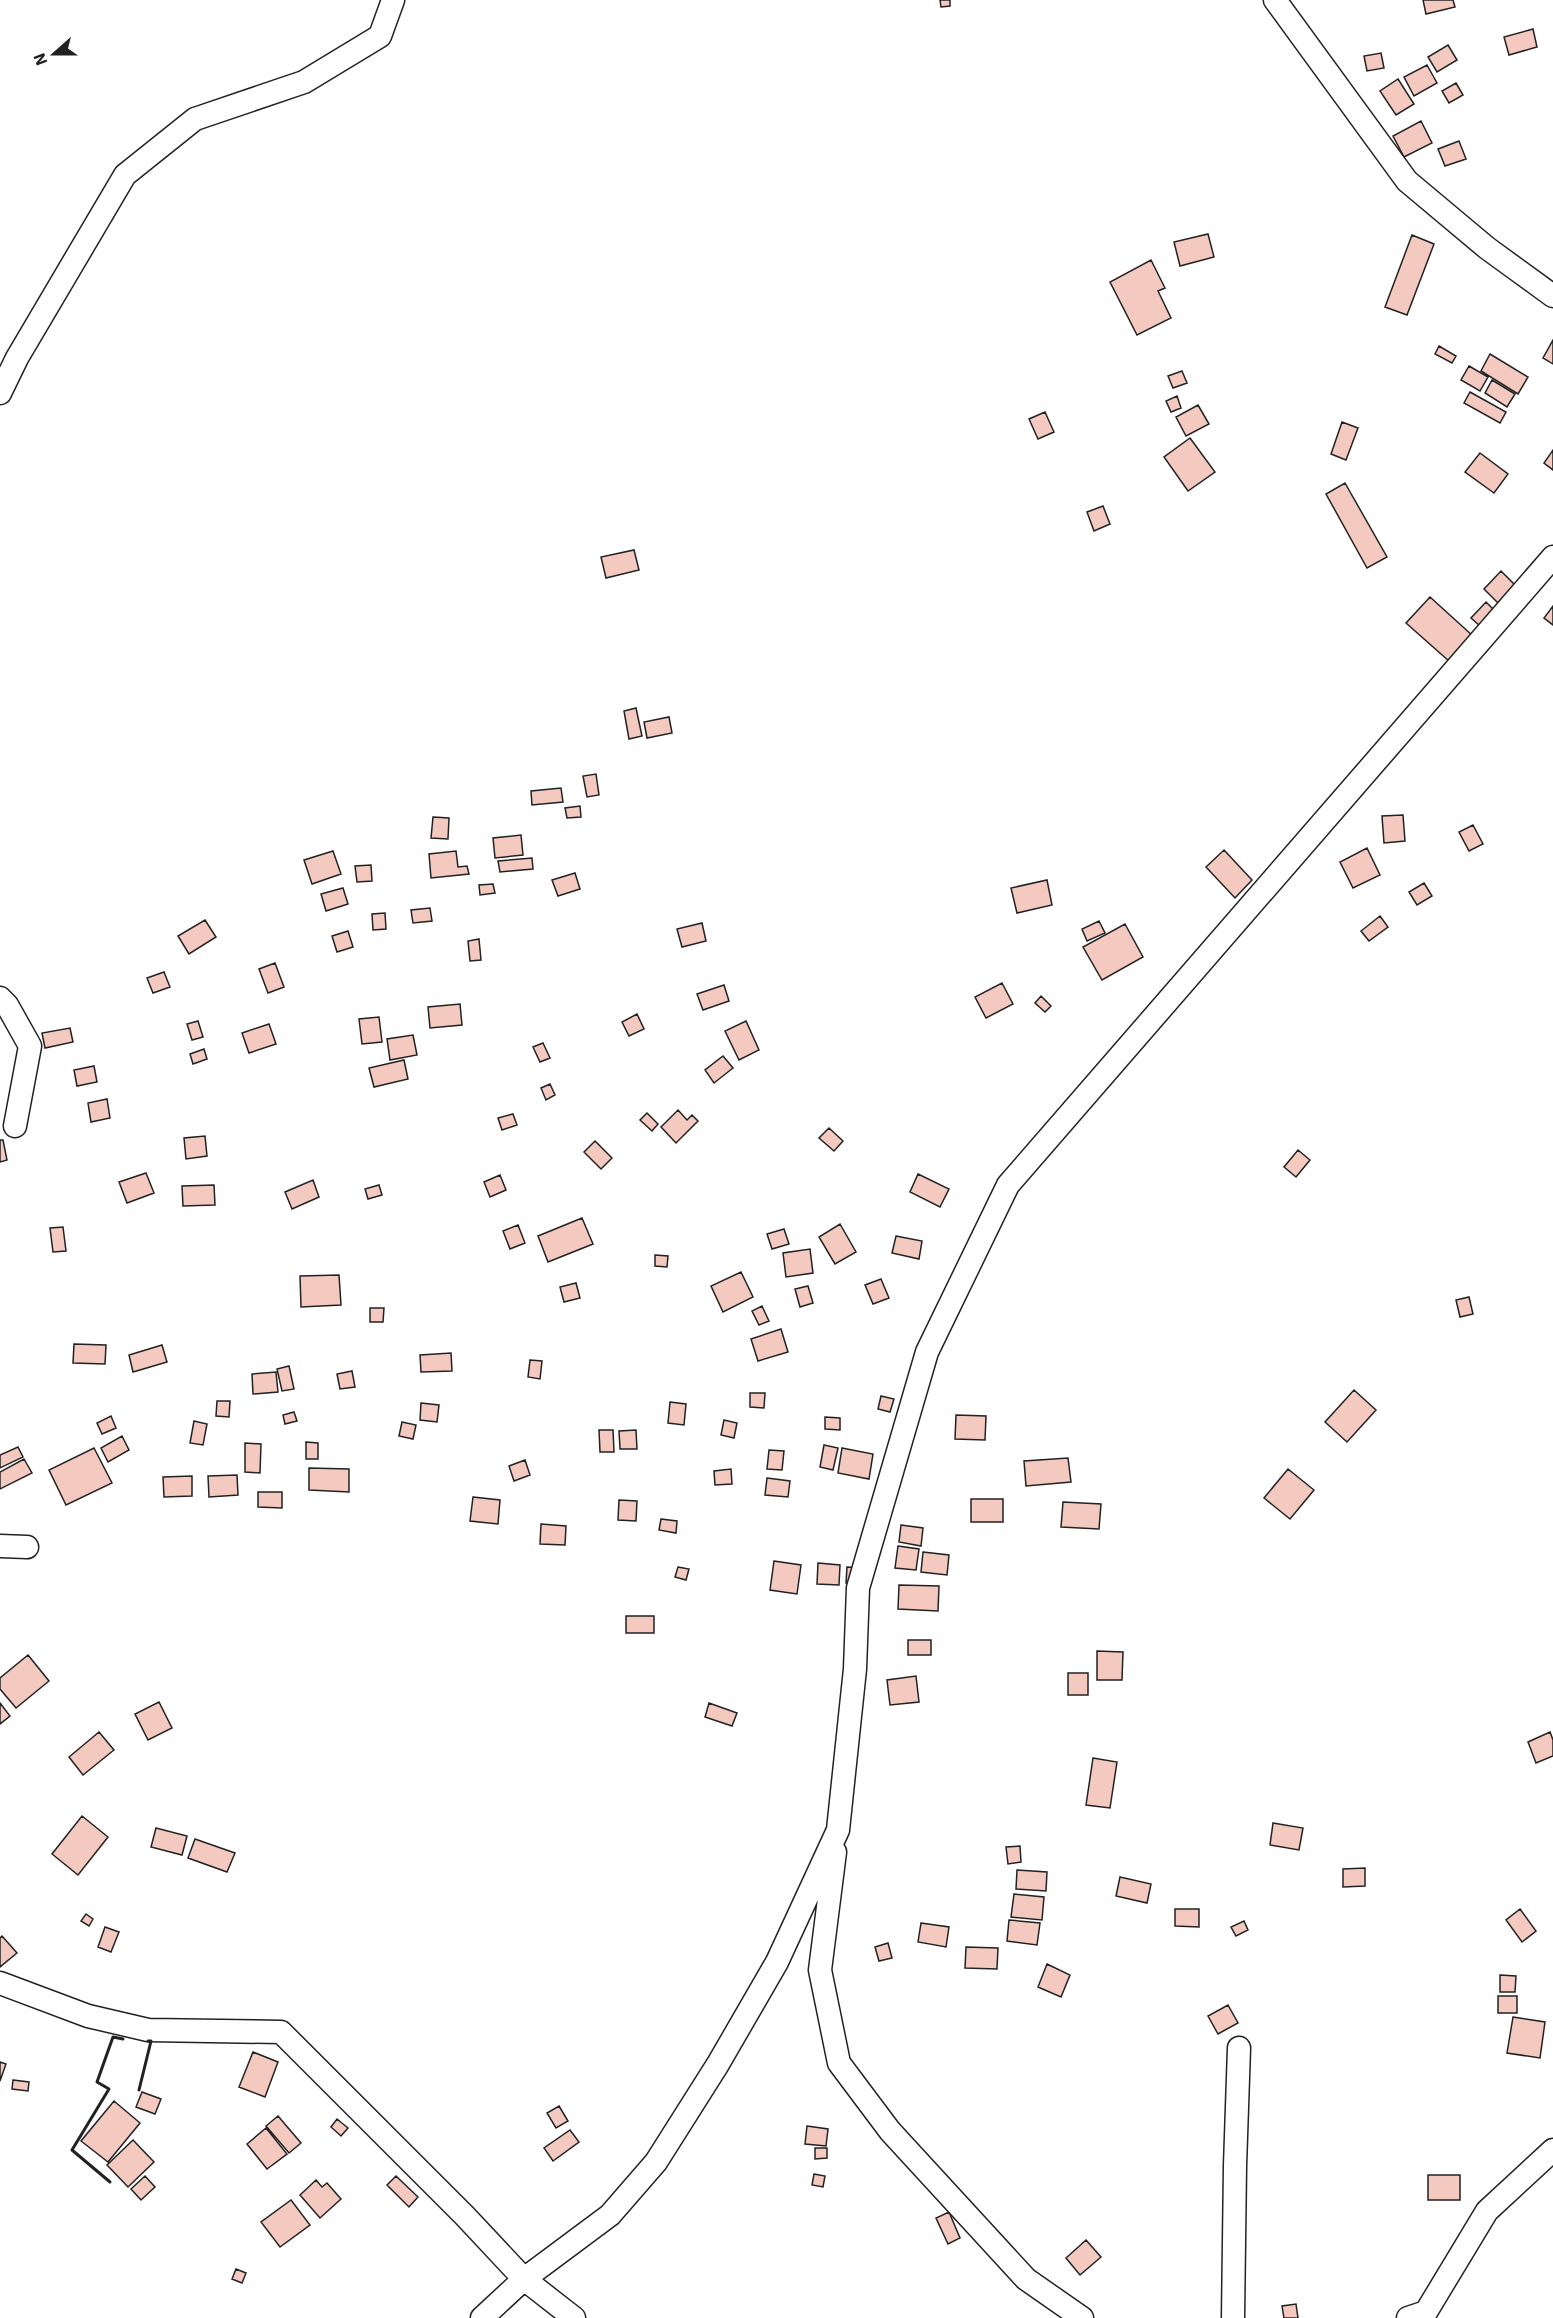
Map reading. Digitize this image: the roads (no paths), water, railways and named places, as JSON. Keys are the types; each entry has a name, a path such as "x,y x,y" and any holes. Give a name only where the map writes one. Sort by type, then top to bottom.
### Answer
{"street":[{"path":"0,393 17,358 125,175 195,119 304,82 380,36 393,0"},
{"path":"1275,0 1407,182 1487,248 1553,296"},
{"path":"1294,27 1299,0"},
{"path":"1082,2318 1026,2279 891,2130 839,2063 820,1970 855,1669 858,1588 927,1352 1008,1185 1553,557"},
{"path":"0,998 7,1005 30,1046 15,1126"},
{"path":"0,1546 27,1548"},
{"path":"482,2318 524,2279 610,2215 656,2162 718,2064 777,1962 838,1830"},
{"path":"0,1983 88,2016 147,2030 281,2032 524,2279 574,2318"},
{"path":"1233,2318 1239,2048"},
{"path":"1408,2318 1426,2312 1487,2211 1553,2150"}]}
